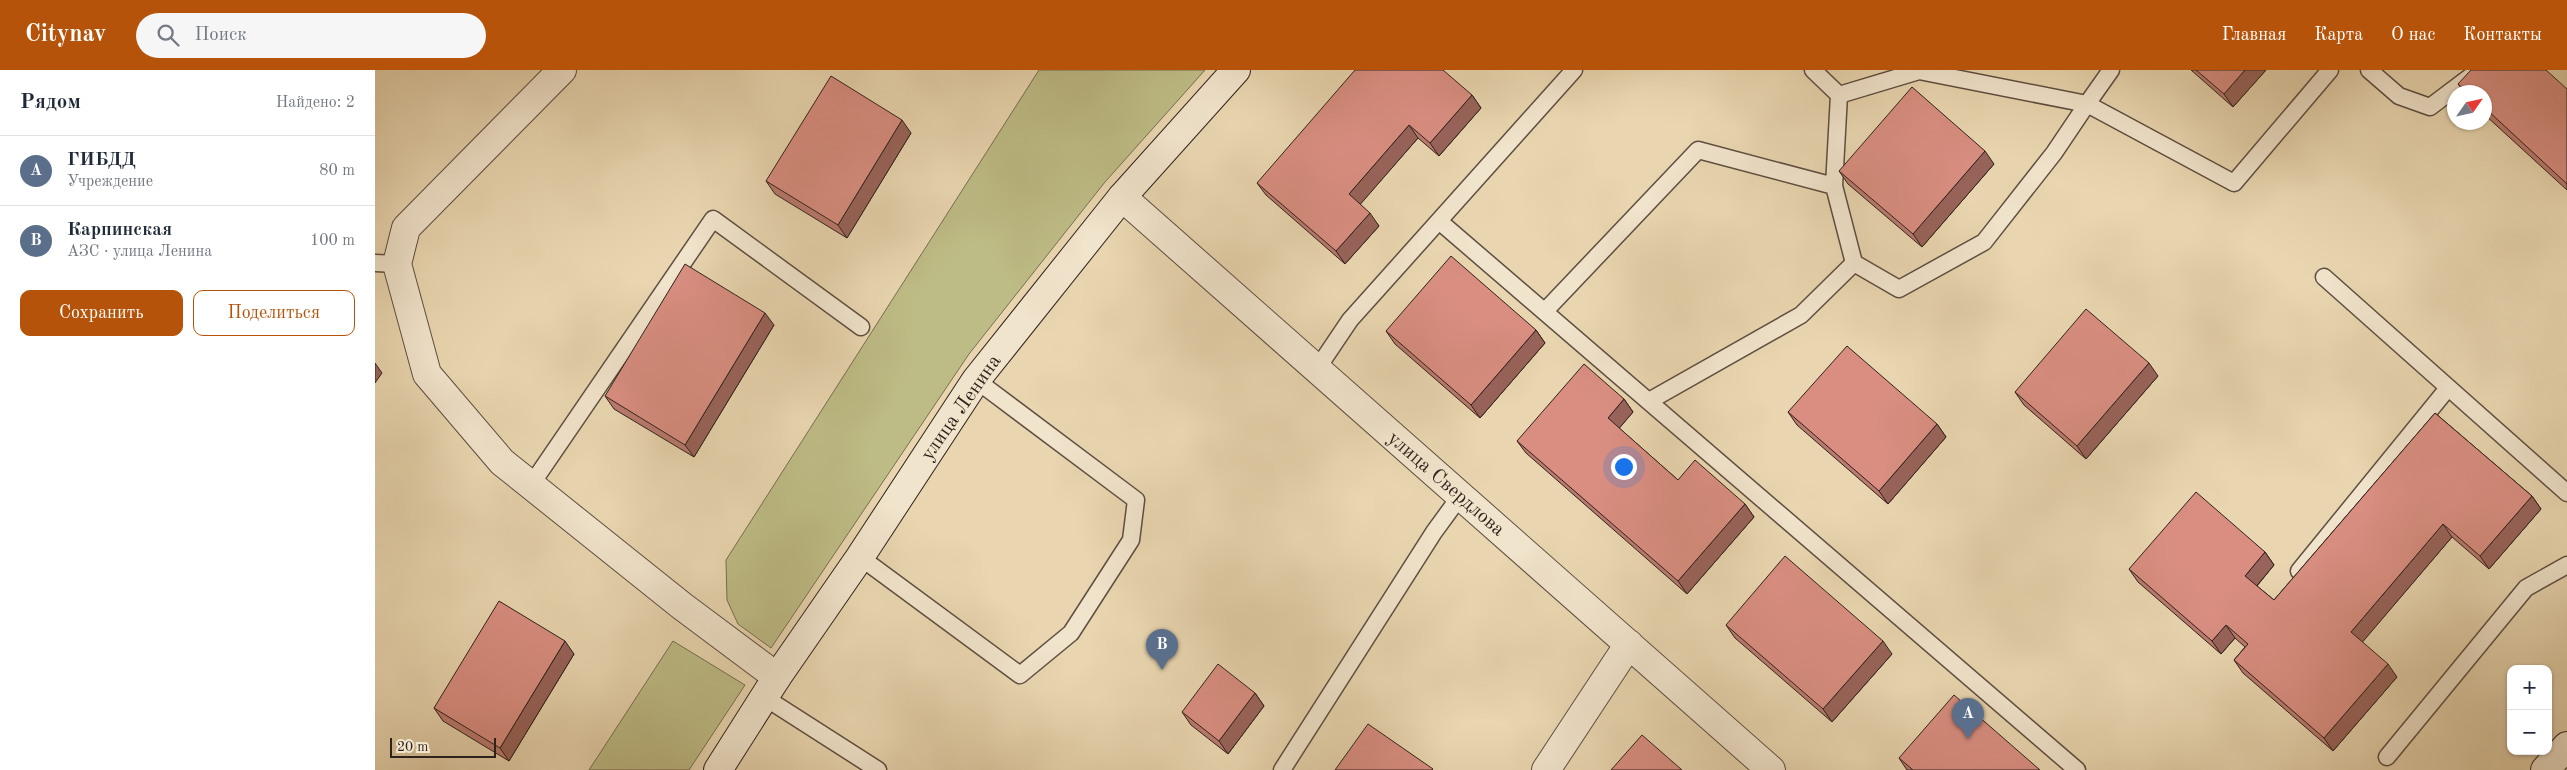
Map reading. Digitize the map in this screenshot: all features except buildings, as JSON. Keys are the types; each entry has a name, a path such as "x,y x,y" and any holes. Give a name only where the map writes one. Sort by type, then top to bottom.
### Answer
{"street":[{"path":"562,70 406,228 386,264 427,374 502,462 682,606 770,687"},
{"name":"улица Ленина","path":"718,770 770,687 860,557 976,380 1122,197 1236,70"},
{"name":"улица Свердлова","path":"1122,197 1771,770"},
{"path":"1546,770 1629,644"},
{"path":"2545,770 2567,746"}],"lane":[{"path":"1317,369 1350,320 1574,70"},
{"path":"1813,70 1839,95 1834,186 1854,263 1899,289 1984,242 2054,153 2111,70"},
{"path":"1839,95 1919,71 2087,104 2234,183 2331,70"},
{"path":"2369,70 2399,96 2430,107 2479,70"},
{"path":"1545,311 1698,150 1834,186"},
{"path":"531,485 713,219 861,327"},
{"path":"1439,221 2077,770"},
{"path":"1649,401 1801,315 1854,263"},
{"path":"2324,277 2567,493"},
{"path":"860,557 1020,675 1071,633 1131,540 1136,500 976,380"},
{"path":"2299,571 2448,388"},
{"path":"1282,770 1434,532 1461,495"},
{"path":"2387,757 2526,588 2567,566"},
{"path":"770,687 878,770"}],"shaded area":[{"path":"1039,70 1205,70 1105,182 969,354 771,648 738,624 727,600 726,560"},
{"path":"673,641 745,685 689,770 589,770"}],"place":[{"name":"Карпинская","path":"1162,670"},
{"name":"ГИБДД","path":"1968,739"}]}
